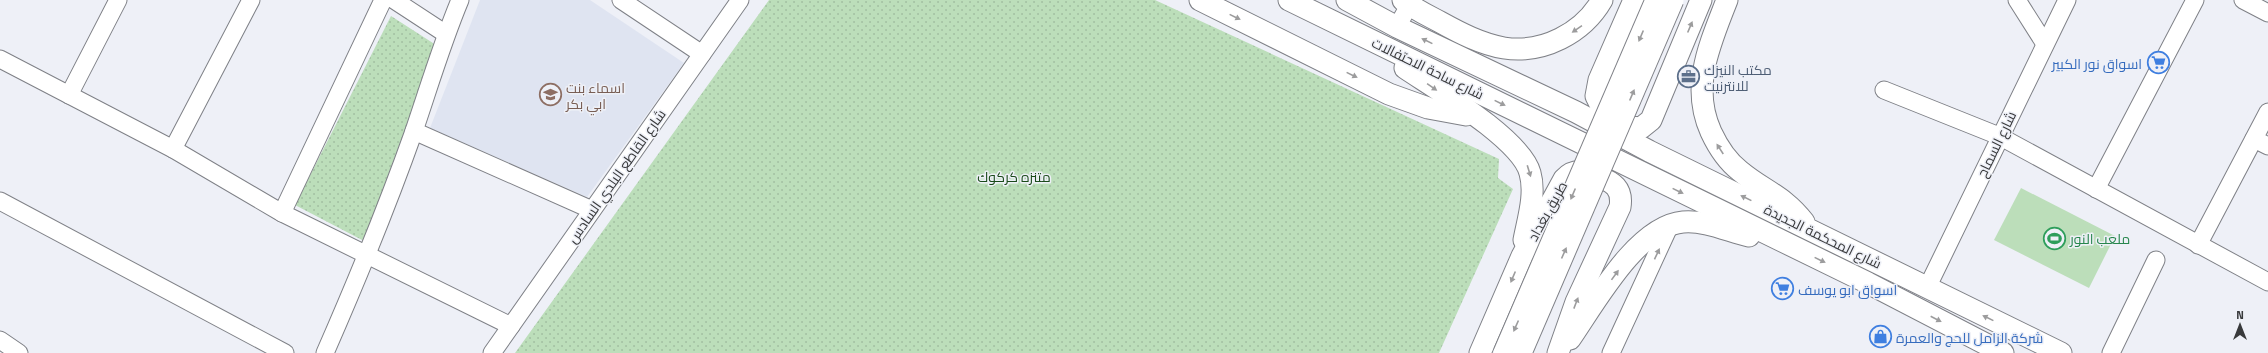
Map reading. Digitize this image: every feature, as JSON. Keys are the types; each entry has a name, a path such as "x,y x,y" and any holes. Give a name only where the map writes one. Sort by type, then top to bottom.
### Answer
{"main road":[{"path":"1200,0 1389,94 1428,108 1475,117"},
{"name":"شارع ساحة الاحتفالات","path":"1289,0 1643,174"},
{"name":"شارع ساحة الاحتفالات","path":"1347,0 1397,27 1576,112 1649,151"},
{"path":"1408,2 1462,34 1481,42 1505,48 1528,48 1548,44 1577,29 1597,9 1602,0"},
{"path":"1634,0 1599,80 1596,96 1603,110 1629,127 1635,128 1641,128 1651,120 1701,0"},
{"path":"1504,353 1656,0"},
{"path":"1521,353 1673,0"},
{"path":"1727,0 1708,50 1700,83 1702,103 1707,124 1725,157 1740,172 1778,195 1790,205 1811,230"},
{"path":"1342,25 1503,137 1526,163 1530,174 1531,200 1522,256"},
{"name":"شارع المحكمة الجديدة","path":"1649,151 2061,353"},
{"name":"طريق بغداد","path":"1480,353 1522,256 1568,175 1573,172 1585,171 1612,182 1617,187 1620,193 1620,207 1576,302 1559,353"},
{"name":"شارع المحكمة الجديدة","path":"1643,174 2003,353"},
{"path":"1559,353 1632,253 1653,233 1670,225 1695,222 1800,251"}],"street":[{"path":"69,95 118,0"},
{"path":"173,149 251,0"},
{"path":"282,213 383,0"},
{"path":"394,0 446,34"},
{"path":"325,353 368,257 414,131 446,34 460,0"},
{"path":"621,0 702,54"},
{"name":"شارع القاطع البلدي السادس","path":"492,353 740,0"},
{"path":"2017,0 2045,44"},
{"name":"شارع السماح","path":"1927,288 1999,136 2067,0"},
{"path":"2096,189 2195,0"},
{"path":"2243,0 2268,13"},
{"path":"1397,27 1408,2"},
{"path":"0,59 173,149 282,213 368,257 511,326"},
{"path":"1884,90 1999,136 2268,282"},
{"path":"2198,245 2261,142 2268,112"},
{"path":"414,131 592,210"},
{"path":"0,201 285,353"},
{"path":"1611,353 1670,225"},
{"path":"2111,353 2156,260"},
{"path":"0,340 19,353"}],"shaded area":[{"name":"اسماء بنت ابي بكر","path":"480,0 590,0 684,63 587,197 430,128"}],"green space":[{"name":"متنزه كركوك","path":"769,0 1155,0 1499,159 1498,178 1513,189 1439,353 515,353"},
{"path":"391,16 436,45 364,241 295,205"},
{"name":"ملعب النور","path":"2021,188 2115,236 2089,288 1994,240"}],"place":[{"name":"اسواق نور الكبير","path":"2158,63"},
{"name":"مكتب النيزك للانترنيت","path":"1688,77"},
{"name":"اسماء بنت ابي بكر","path":"551,95"},
{"name":"ملعب النور","path":"2055,238"},
{"name":"اسواق ابو يوسف","path":"1783,289"},
{"name":"شركة الزامل للحج والعمرة","path":"1881,337"}]}
